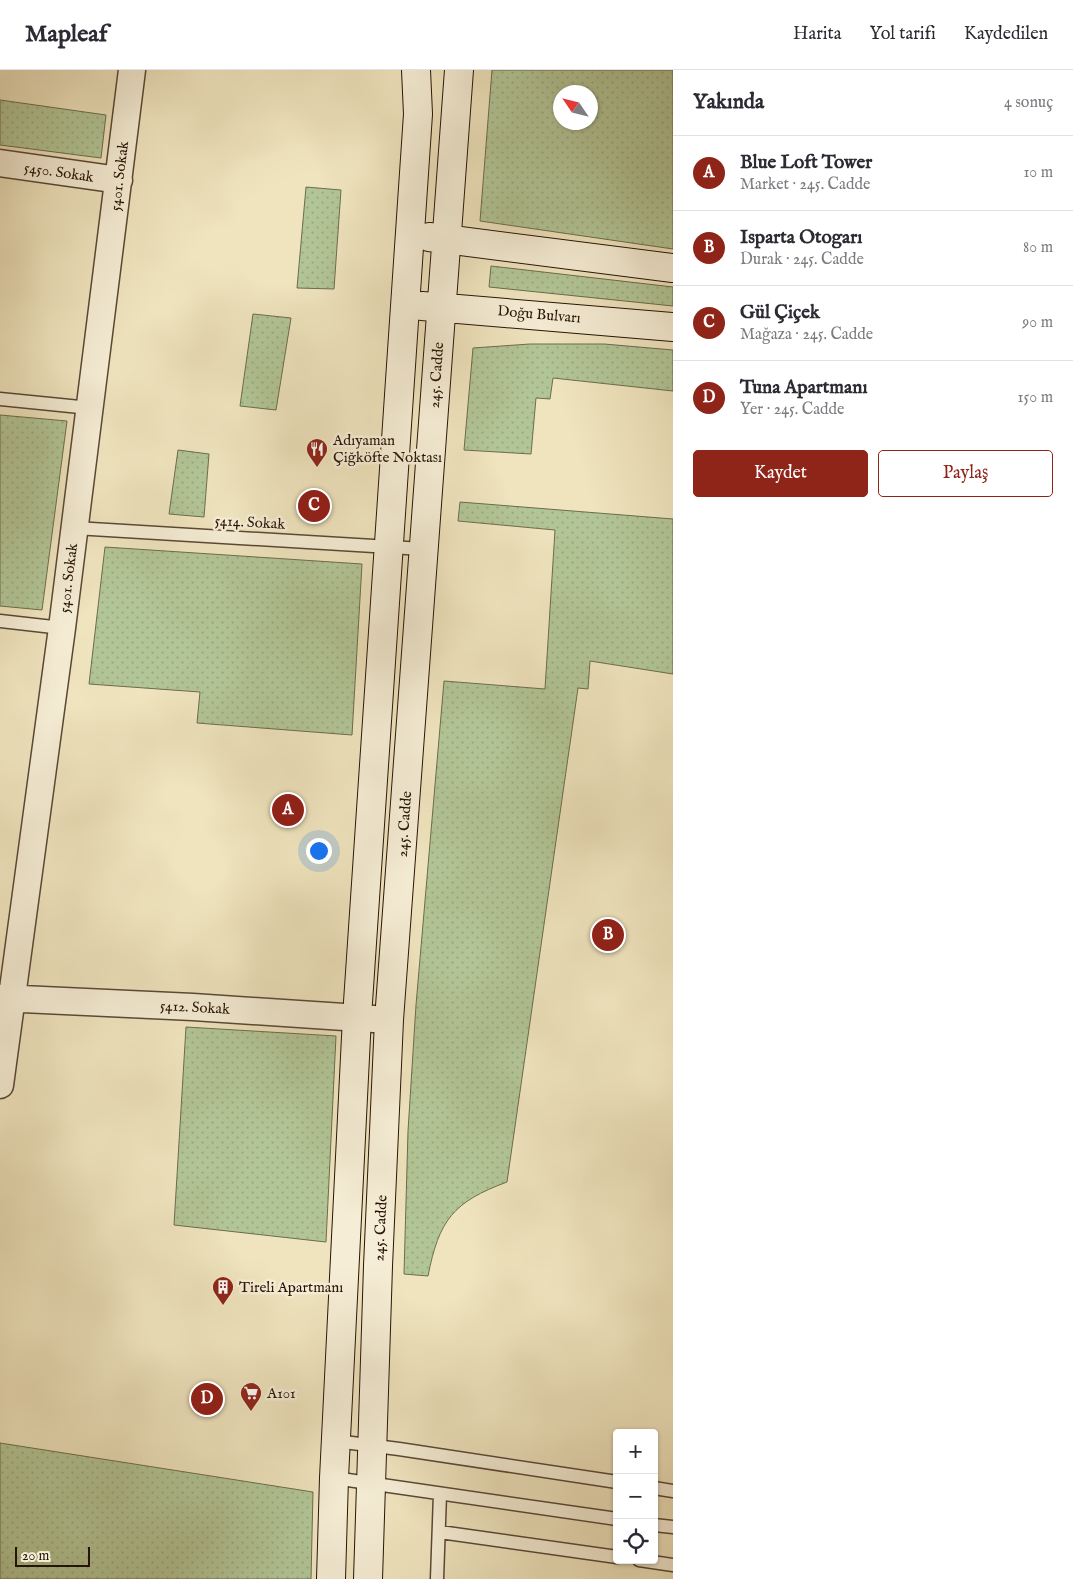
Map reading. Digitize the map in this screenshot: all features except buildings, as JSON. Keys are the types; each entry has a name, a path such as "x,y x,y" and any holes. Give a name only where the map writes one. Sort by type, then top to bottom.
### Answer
{"street":[{"name":"5401. Sokak","path":"0,1085 6,998 62,628 132,70"},
{"path":"331,1579 334,1478 357,1017 419,108 416,70"},
{"name":"245. Cadde","path":"368,1579 378,1256 389,1020 458,70"},
{"name":"5450. Sokak","path":"0,163 119,180"},
{"path":"410,235 673,268"},
{"name":"Doğu Bulvarı","path":"405,304 673,327"},
{"name":"5412. Sokak","path":"6,998 389,1020"}],"lane":[{"path":"0,399 90,408"},
{"name":"5414. Sokak","path":"75,528 423,549"},
{"path":"0,621 62,628"},
{"path":"336,1441 613,1481"},
{"path":"334,1478 613,1518"},
{"path":"658,1489 673,1491"},
{"path":"437,1579 440,1494"},
{"path":"658,1526 673,1528"},
{"path":"440,1532 613,1556"},
{"path":"658,1563 673,1565"}],"green space":[{"path":"492,70 673,70 673,249 480,221"},
{"path":"0,100 106,115 101,158 0,145"},
{"path":"306,187 341,190 334,289 297,288"},
{"path":"491,266 673,287 673,306 489,287"},
{"path":"253,314 291,318 276,410 240,406"},
{"path":"530,344 604,344 673,350 673,391 553,378 550,399 536,398 531,454 464,450 473,348"},
{"path":"0,415 67,421 42,610 0,606"},
{"path":"178,450 209,454 204,517 169,514"},
{"path":"460,502 673,519 673,674 590,661 588,689 578,688 507,1182 473,1197 451,1216 437,1240 428,1276 404,1274 408,1131 416,1005 444,681 545,689 555,530 458,521"},
{"path":"105,547 362,564 352,735 197,723 200,692 89,684"},
{"path":"186,1027 336,1036 326,1242 174,1225"},
{"path":"0,1443 313,1492 311,1579 0,1579"}],"place":[{"name":"Adıyaman Çiğköfte Noktası","path":"317,468"},
{"name":"Gül Çiçek","path":"314,506"},
{"name":"Blue Loft Tower","path":"288,810"},
{"name":"Isparta Otogarı","path":"608,935"},
{"name":"Tireli Apartmanı","path":"223,1306"},
{"name":"Tuna Apartmanı","path":"207,1399"},
{"name":"A101","path":"251,1412"}]}
